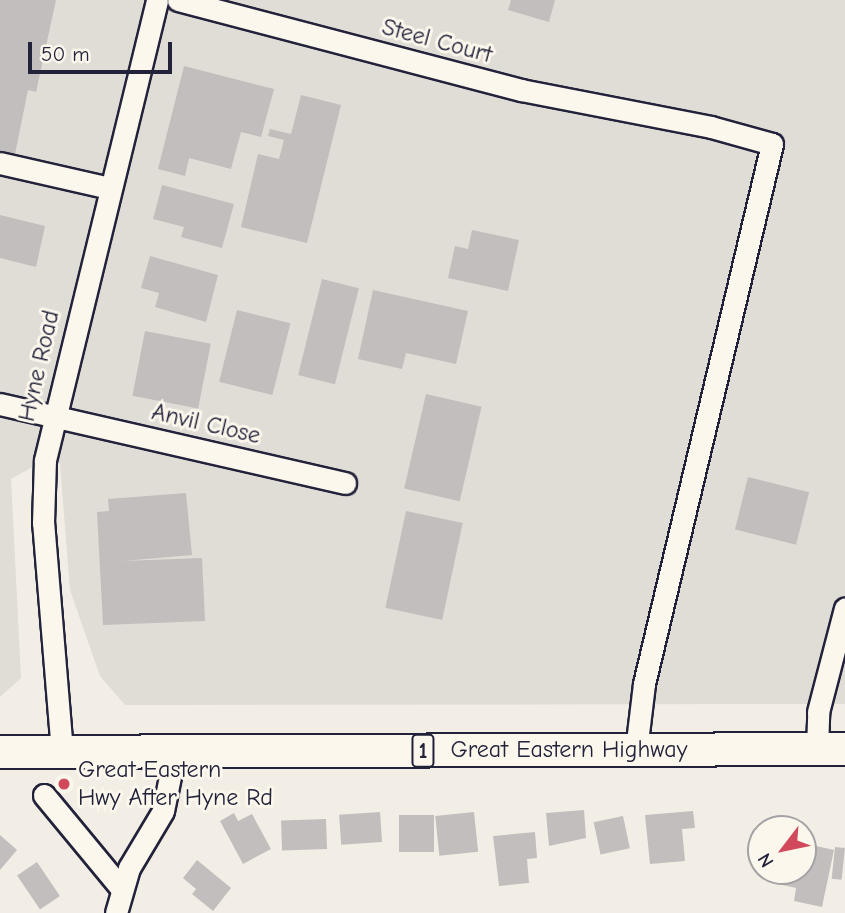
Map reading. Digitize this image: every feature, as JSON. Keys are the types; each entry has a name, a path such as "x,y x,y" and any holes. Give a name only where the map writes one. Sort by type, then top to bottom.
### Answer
{"highway":[{"name":"Great Eastern Highway","path":"0,752 831,749"}],"street":[{"name":"Hyne Road","path":"62,752 43,523 45,460 109,188 157,0"},
{"name":"Steel Court","path":"178,0 521,90 711,127 772,144 644,684 636,750"},
{"path":"0,163 109,188"},
{"name":"Anvil Close","path":"0,404 345,483"},
{"path":"831,749 818,712 845,608"},
{"path":"116,913 120,887 163,811 175,752"},
{"path":"44,795 120,887"}],"shaded area":[{"path":"0,0 845,0 845,704 125,705 100,676 70,590 60,464 45,460 11,479 21,678 0,697"}],"building":[{"path":"0,0 56,0 36,92 28,90 15,154 0,150"},
{"path":"511,0 555,0 549,22 508,10"},
{"path":"184,66 274,89 261,137 241,132 231,169 189,158 185,176 158,169"},
{"path":"301,95 341,105 307,243 241,227 258,154 279,159 284,140 268,136 270,129 291,134"},
{"path":"162,185 234,204 222,248 181,237 184,227 153,219"},
{"path":"0,215 45,226 36,267 0,258"},
{"path":"472,230 519,240 508,291 448,278 455,246 468,249"},
{"path":"150,256 218,275 206,322 155,307 159,293 141,288"},
{"path":"322,279 359,288 335,384 298,375"},
{"path":"373,290 468,311 456,364 406,353 402,369 358,359"},
{"path":"237,310 290,323 272,395 219,382"},
{"path":"145,331 211,344 198,409 132,396"},
{"path":"426,394 482,407 460,501 404,489"},
{"path":"748,477 809,492 796,545 735,529"},
{"path":"186,493 192,555 123,561 202,558 205,621 103,625 97,512 109,511 108,499"},
{"path":"406,511 463,523 442,620 385,608"},
{"path":"584,810 586,838 549,846 546,813"},
{"path":"693,811 695,828 682,829 685,861 650,864 645,815"},
{"path":"380,812 382,842 341,845 339,815"},
{"path":"474,812 478,852 439,856 435,816"},
{"path":"234,813 238,821 252,814 271,849 243,864 220,821"},
{"path":"399,815 434,815 434,852 399,852"},
{"path":"623,816 630,848 601,855 594,822"},
{"path":"326,819 327,849 282,851 281,821"},
{"path":"535,832 537,858 527,859 529,883 499,886 493,836"},
{"path":"0,835 17,850 0,870"},
{"path":"817,846 834,850 822,907 794,901 796,888 783,885 817,885"},
{"path":"835,847 845,848 842,880 832,879"},
{"path":"197,860 231,888 213,911 192,894 196,889 183,878"},
{"path":"37,862 60,896 40,909 17,875"}],"place":[{"name":"Great Eastern Hwy After Hyne Rd","path":"64,784"}]}
